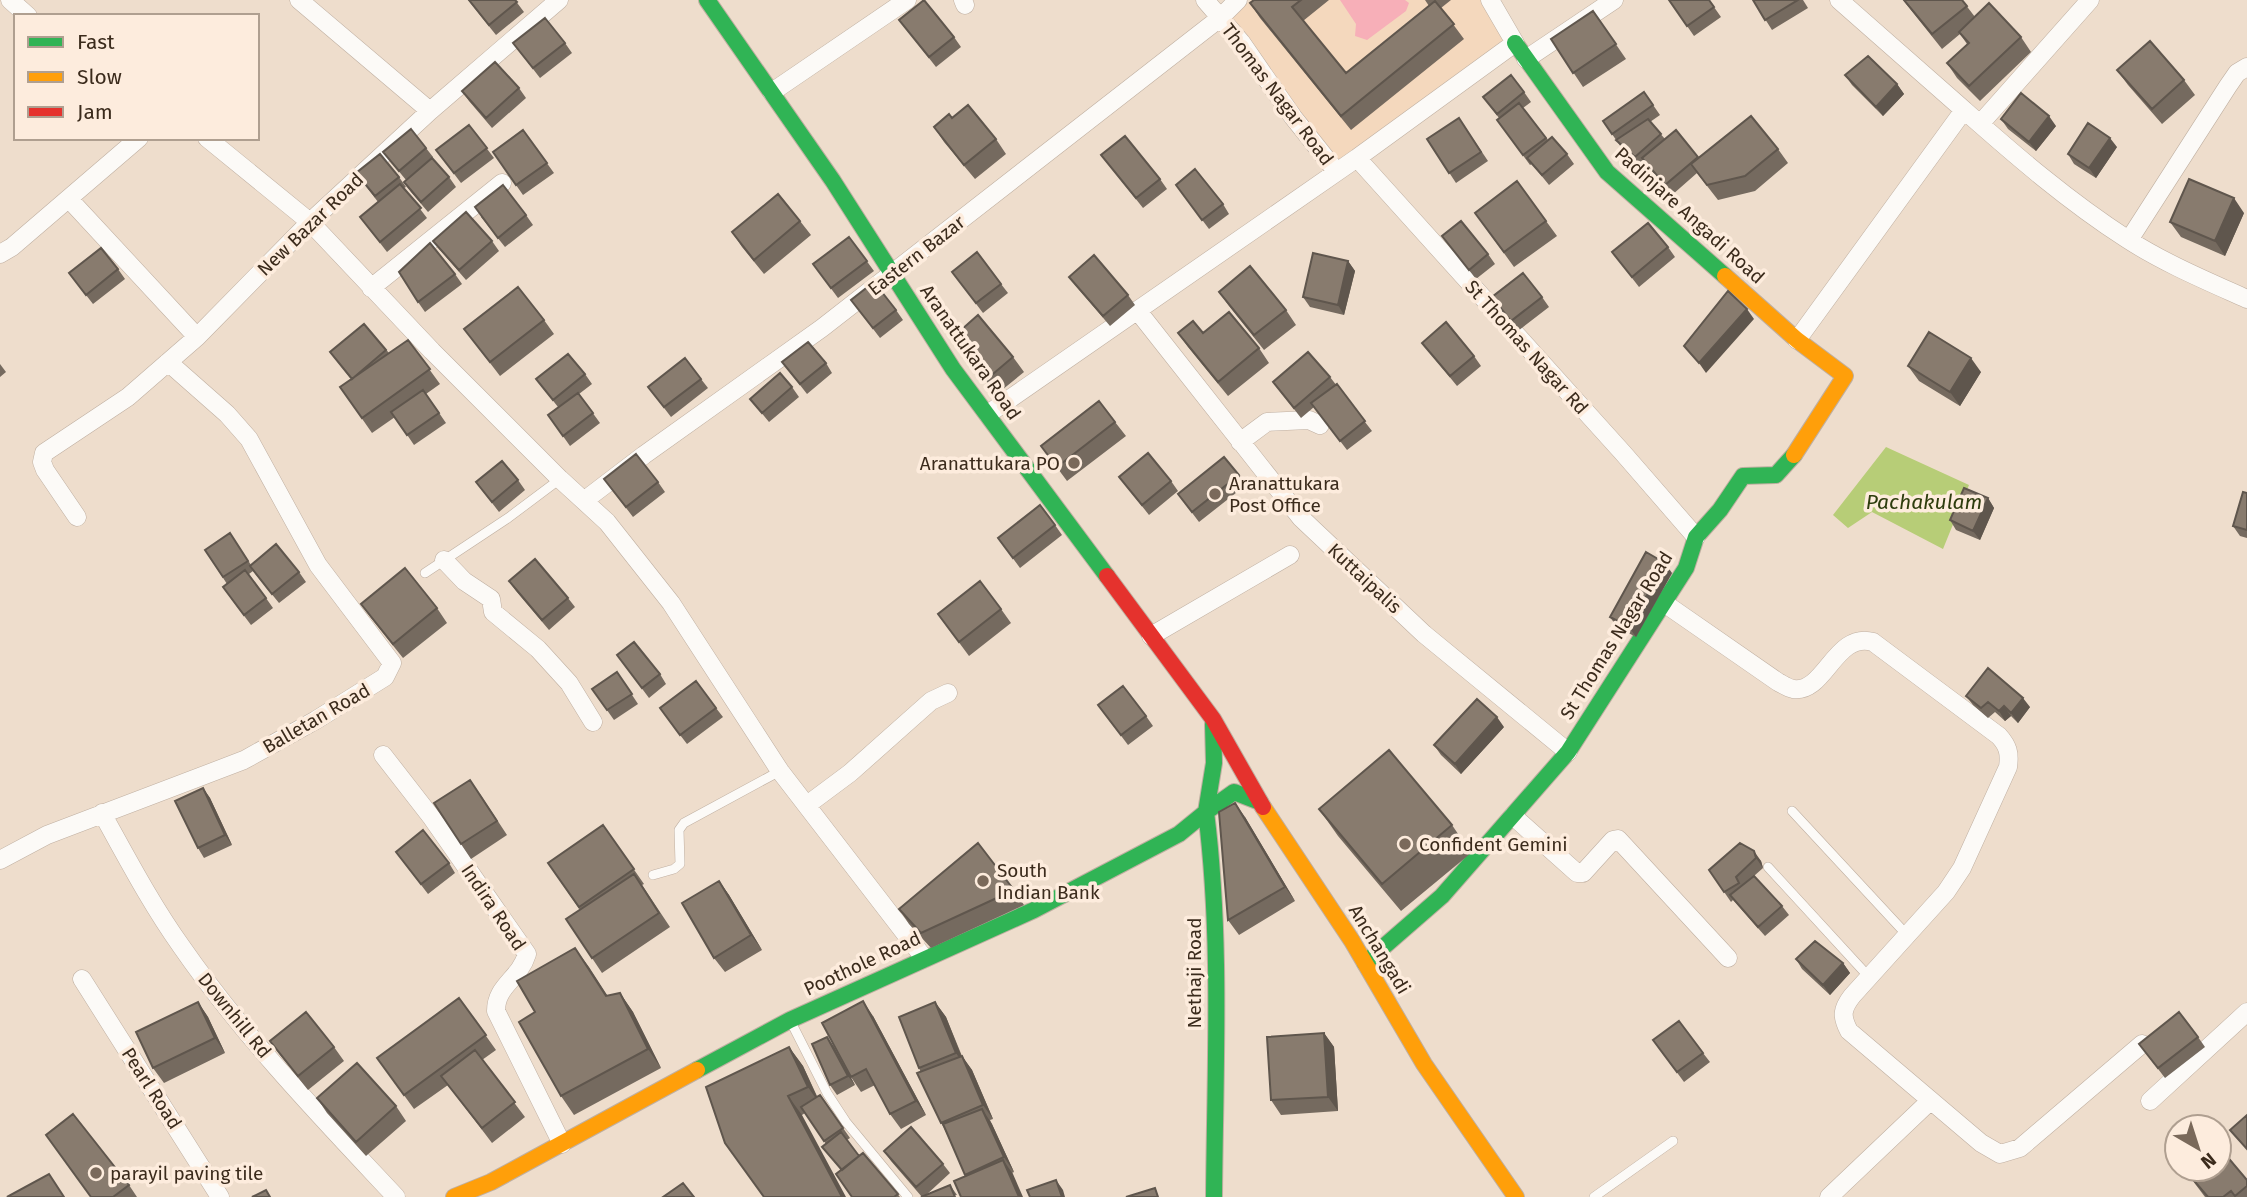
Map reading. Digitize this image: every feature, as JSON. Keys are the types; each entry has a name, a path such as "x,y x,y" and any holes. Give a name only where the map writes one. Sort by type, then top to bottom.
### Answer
{"street":[{"path":"10,0 25,14"},
{"path":"299,0 429,111"},
{"name":"New Bazar Road","path":"76,517 45,470 42,462 44,453 128,397 197,337 310,222 429,111 559,0"},
{"name":"Aranattukara Road","path":"707,0 833,181 953,369 1213,719"},
{"path":"772,92 907,0"},
{"name":"Thomas Nagar Road","path":"1205,0 1241,42 1293,117 1336,171"},
{"name":"Eastern Bazar","path":"585,500 644,454 892,275 1220,18 1238,0"},
{"path":"988,414 1357,158 1516,43 1490,0"},
{"path":"1525,59 1614,0"},
{"path":"1839,0 2054,188 2129,240 2247,299"},
{"path":"1980,124 2090,0"},
{"name":"Padinjare Angadi Road","path":"1516,43 1607,172 1797,340 1845,376 1796,452 1776,475 1743,476 1720,510 1696,537"},
{"path":"2129,240 2228,86 2237,73 2247,67"},
{"path":"1797,340 1964,110"},
{"path":"0,254 12,247 137,140"},
{"path":"208,140 310,222 371,288 560,479 607,522 671,603 780,771 924,958"},
{"name":"St Thomas Nagar Rd","path":"1357,158 1696,537"},
{"path":"371,288 502,183"},
{"path":"69,199 197,337"},
{"name":"Kuttaipalis","path":"1137,310 1301,518 1424,634 1568,752"},
{"name":"Balletan Road","path":"0,860 47,835 244,760 385,677 392,663 318,565 249,439 227,414 168,362"},
{"path":"1240,442 1267,422 1309,420 1320,425"},
{"name":"St Thomas Nagar Road","path":"1568,752 1686,568 1696,537"},
{"path":"1150,635 1290,555"},
{"path":"444,560 464,581 491,598 493,612 546,657 569,683 593,722"},
{"path":"1664,603 1778,682 1793,689 1805,688 1850,643 1863,639 1873,642 2007,744 2010,756 2008,766 1962,868 1945,892 1843,1009 1843,1021 1849,1031 1981,1143 2000,1154 2020,1148 2141,1044"},
{"path":"807,805 850,773 931,701 948,693"},
{"path":"1206,812 1214,763 1213,719"},
{"name":"Anchangadi","path":"1213,719 1261,802 1365,963 1424,1064 1516,1197"},
{"path":"1365,963 1442,896 1568,752"},
{"name":"Indira Road","path":"383,755 432,818 527,954 518,974 498,996 496,1011 562,1144"},
{"path":"1206,812 1234,792 1261,802"},
{"name":"Poothole Road","path":"454,1197 496,1189 562,1144 790,1020 1034,910 1150,851 1179,834 1206,812"},
{"name":"Nethaji Road","path":"1206,812 1214,877 1214,1197"},
{"name":"Downhill Rd","path":"102,813 150,900 198,969 289,1082 396,1197"},
{"path":"1513,816 1577,873 1583,873 1613,840 1618,839 1728,958"},
{"name":"Pearl Road","path":"82,979 220,1197"},
{"path":"2150,1101 2247,1012"},
{"path":"1829,1197 1930,1101"}],"lane":[{"path":"425,573 508,518 560,479"},
{"path":"653,875 680,864 679,830 684,823 780,771"},
{"path":"1792,811 1906,935"},
{"path":"1768,867 1869,976"},
{"path":"790,1020 827,1093 846,1122 908,1197"},
{"path":"1594,1197 1673,1141"}],"shaded area":[{"path":"1251,0 1481,0 1504,40 1338,162 1231,19"},
{"path":"1340,0 1405,0 1409,3 1406,11 1367,40 1355,36 1356,24"}],"water":[{"name":"Pachakulam","path":"1886,447 1969,485 1943,549 1872,512 1848,528 1833,515"}],"building":[{"path":"469,0 515,0 517,2 489,25"},
{"path":"924,0 954,37 929,57 899,20"},
{"path":"1254,0 1301,0 1292,7 1346,73 1435,1 1454,24 1341,116 1250,3"},
{"path":"1669,0 1709,0 1714,7 1687,26"},
{"path":"1753,0 1798,0 1765,20"},
{"path":"1904,0 1962,0 1967,6 1932,34"},
{"path":"1989,3 2021,37 1969,86 1947,63 1969,43 1959,32"},
{"path":"1593,11 1616,44 1573,73 1551,39"},
{"path":"545,18 565,43 533,68 513,43"},
{"path":"2150,41 2184,80 2152,109 2117,70"},
{"path":"1868,56 1897,84 1876,107 1845,75"},
{"path":"495,62 519,88 486,118 462,91"},
{"path":"1511,75 1524,92 1497,114 1483,97"},
{"path":"1644,92 1653,105 1612,134 1603,121"},
{"path":"2021,93 2049,116 2029,142 2001,119"},
{"path":"1519,103 1546,138 1523,155 1497,120"},
{"path":"968,105 996,139 964,165 934,127 949,114 952,118"},
{"path":"1751,116 1778,149 1745,176 1707,185 1691,164"},
{"path":"1459,118 1481,152 1449,173 1427,139"},
{"path":"1648,119 1661,134 1635,157 1616,140"},
{"path":"2088,123 2110,138 2089,168 2068,154"},
{"path":"469,125 487,148 454,173 436,150"},
{"path":"411,129 426,148 399,171 383,152"},
{"path":"523,130 547,163 516,185 493,152"},
{"path":"1676,130 1698,157 1665,185 1642,158"},
{"path":"1125,136 1160,179 1136,198 1101,155"},
{"path":"1552,137 1567,154 1542,175 1527,158"},
{"path":"380,154 399,177 375,196 356,173"},
{"path":"432,158 449,177 421,202 404,182"},
{"path":"1195,169 1223,204 1202,220 1176,185"},
{"path":"2189,179 2234,198 2215,241 2170,222"},
{"path":"1517,181 1546,221 1504,252 1475,213"},
{"path":"400,184 421,208 380,242 360,217"},
{"path":"503,185 526,215 498,238 475,207"},
{"path":"778,194 800,221 754,260 732,232"},
{"path":"466,212 492,241 459,270 433,241"},
{"path":"1461,221 1488,254 1469,270 1442,236"},
{"path":"1648,223 1668,247 1632,277 1612,252"},
{"path":"849,237 867,261 831,288 813,264"},
{"path":"430,243 455,274 418,302 399,272"},
{"path":"101,248 118,269 86,295 69,273"},
{"path":"977,252 1001,284 976,303 952,272"},
{"path":"1313,253 1348,261 1338,305 1303,297"},
{"path":"1094,255 1128,295 1103,316 1069,277"},
{"path":"1250,266 1286,310 1254,335 1219,292"},
{"path":"1523,273 1542,297 1511,321 1492,297"},
{"path":"874,282 896,310 873,328 851,300"},
{"path":"518,287 544,320 490,362 464,329"},
{"path":"1728,291 1747,309 1699,363 1684,346"},
{"path":"1229,312 1259,348 1218,382 1178,333 1193,321 1203,333"},
{"path":"978,315 1013,357 987,379 952,338"},
{"path":"1446,322 1474,356 1450,376 1422,343"},
{"path":"364,324 386,350 352,379 330,352"},
{"path":"1929,332 1971,358 1950,392 1908,366"},
{"path":"408,340 430,369 362,418 340,387"},
{"path":"808,342 826,363 800,384 782,362"},
{"path":"1308,352 1330,377 1294,408 1273,382"},
{"path":"568,354 585,374 553,400 536,379"},
{"path":"685,358 701,379 664,407 648,387"},
{"path":"780,373 792,387 762,413 750,399"},
{"path":"1337,384 1365,421 1340,441 1311,403"},
{"path":"423,390 439,413 407,435 391,412"},
{"path":"578,393 593,413 563,436 548,415"},
{"path":"1099,401 1115,422 1057,467 1041,446"},
{"path":"1148,453 1171,481 1142,505 1119,477"},
{"path":"636,454 658,482 626,507 604,479"},
{"path":"1224,457 1239,475 1192,512 1178,494"},
{"path":"502,461 518,480 492,502 476,482"},
{"path":"1964,488 1988,498 1973,531 1950,520"},
{"path":"2243,492 2247,493 2247,530 2233,526"},
{"path":"1040,505 1055,525 1013,558 998,538"},
{"path":"230,533 248,561 223,577 205,550"},
{"path":"276,544 299,572 272,594 250,566"},
{"path":"1646,552 1665,563 1629,627 1610,617"},
{"path":"535,559 568,598 542,620 509,581"},
{"path":"405,568 437,608 393,644 361,604"},
{"path":"245,570 266,598 244,615 223,587"},
{"path":"980,581 1001,609 959,642 938,614"},
{"path":"634,642 660,674 642,688 617,655"},
{"path":"1988,668 2023,698 2011,713 2004,706 1999,711 1988,702 1981,708 1966,696"},
{"path":"617,672 632,694 607,710 592,689"},
{"path":"696,681 716,708 680,735 660,708"},
{"path":"1123,686 1146,716 1121,735 1098,705"},
{"path":"1477,699 1497,717 1455,764 1434,745"},
{"name":"Confident Gemini","path":"1389,750 1452,825 1382,884 1319,809"},
{"path":"470,780 497,821 461,844 434,803"},
{"path":"203,788 225,835 198,848 175,801"},
{"path":"1235,803 1285,887 1228,920 1219,812"},
{"path":"603,825 634,869 579,907 548,863"},
{"path":"423,830 449,863 421,884 396,852"},
{"path":"978,843 1014,890 921,933 899,909"},
{"path":"1740,843 1754,851 1756,858 1736,877 1739,883 1724,892 1709,870"},
{"path":"634,874 659,913 592,958 566,919"},
{"path":"1754,876 1782,906 1758,927 1730,895"},
{"path":"719,881 751,935 714,958 682,903"},
{"path":"1815,941 1843,963 1823,985 1796,959"},
{"path":"575,948 606,996 620,993 648,1049 561,1096 519,1022 535,1012 517,981"},
{"path":"459,998 486,1035 404,1095 377,1058"},
{"path":"863,1001 916,1101 890,1114 866,1069 851,1077 822,1023"},
{"path":"198,1002 215,1038 153,1068 136,1032"},
{"path":"935,1002 956,1053 919,1068 899,1017"},
{"path":"306,1012 334,1047 298,1076 270,1041"},
{"path":"2179,1012 2198,1037 2158,1068 2139,1044"},
{"path":"1679,1021 1703,1053 1677,1072 1653,1040"},
{"path":"1324,1033 1328,1097 1271,1100 1267,1037"},
{"path":"827,1037 848,1076 830,1085 812,1044"},
{"path":"789,1047 808,1087 788,1096 842,1197 764,1197 725,1143 706,1087"},
{"path":"475,1050 515,1102 482,1128 441,1076"},
{"path":"962,1056 983,1105 941,1123 917,1073"},
{"path":"357,1063 396,1106 356,1142 317,1098"},
{"path":"820,1095 843,1128 824,1141 801,1107"},
{"path":"982,1109 1004,1157 965,1175 943,1124"},
{"name":"parayil paving tile","path":"73,1114 129,1185 113,1197 91,1197 46,1135"},
{"path":"2247,1115 2247,1149 2233,1133 2233,1127"},
{"path":"911,1127 943,1164 916,1187 884,1151"},
{"path":"841,1132 859,1156 842,1170 822,1147"},
{"path":"863,1153 898,1194 894,1197 852,1197 836,1174"},
{"path":"1003,1160 1019,1197 961,1197 954,1181"},
{"path":"2233,1163 2247,1180 2247,1186 2235,1196 2231,1191 2223,1197 2208,1197 2196,1183 2233,1183"},
{"path":"49,1174 64,1197 7,1197"},
{"path":"1056,1180 1062,1197 1030,1197 1027,1190"},
{"path":"683,1183 694,1197 663,1197"},
{"path":"950,1185 955,1197 921,1197"},
{"path":"1155,1188 1158,1197 1126,1197"},
{"path":"266,1190 270,1197 252,1197"}],"traffic: fast":[{"path":"707,0 833,181 953,369 1107,576"},
{"path":"1515,43 1607,172 1725,276"},
{"path":"1365,963 1442,896 1568,752 1686,568 1696,537 1720,510 1743,476 1776,475 1794,455"},
{"path":"697,1070 790,1020 1034,910 1179,834 1206,812 1214,763 1213,724"},
{"path":"1214,1197 1216,956 1206,812 1234,792 1260,802"}],"traffic: slow":[{"path":"1725,276 1797,340 1845,376 1794,455"},
{"path":"1263,807 1352,941 1424,1064 1516,1197"},
{"path":"454,1197 491,1182 697,1070"}],"traffic: jam":[{"path":"1107,576 1213,719 1263,807"}],"place":[{"name":"Aranattukara PO","path":"1074,463"},
{"name":"Aranattukara Post Office","path":"1215,494"},
{"name":"Confident Gemini","path":"1405,844"},
{"name":"South Indian Bank","path":"983,881"},
{"name":"parayil paving tile","path":"96,1173"}]}
